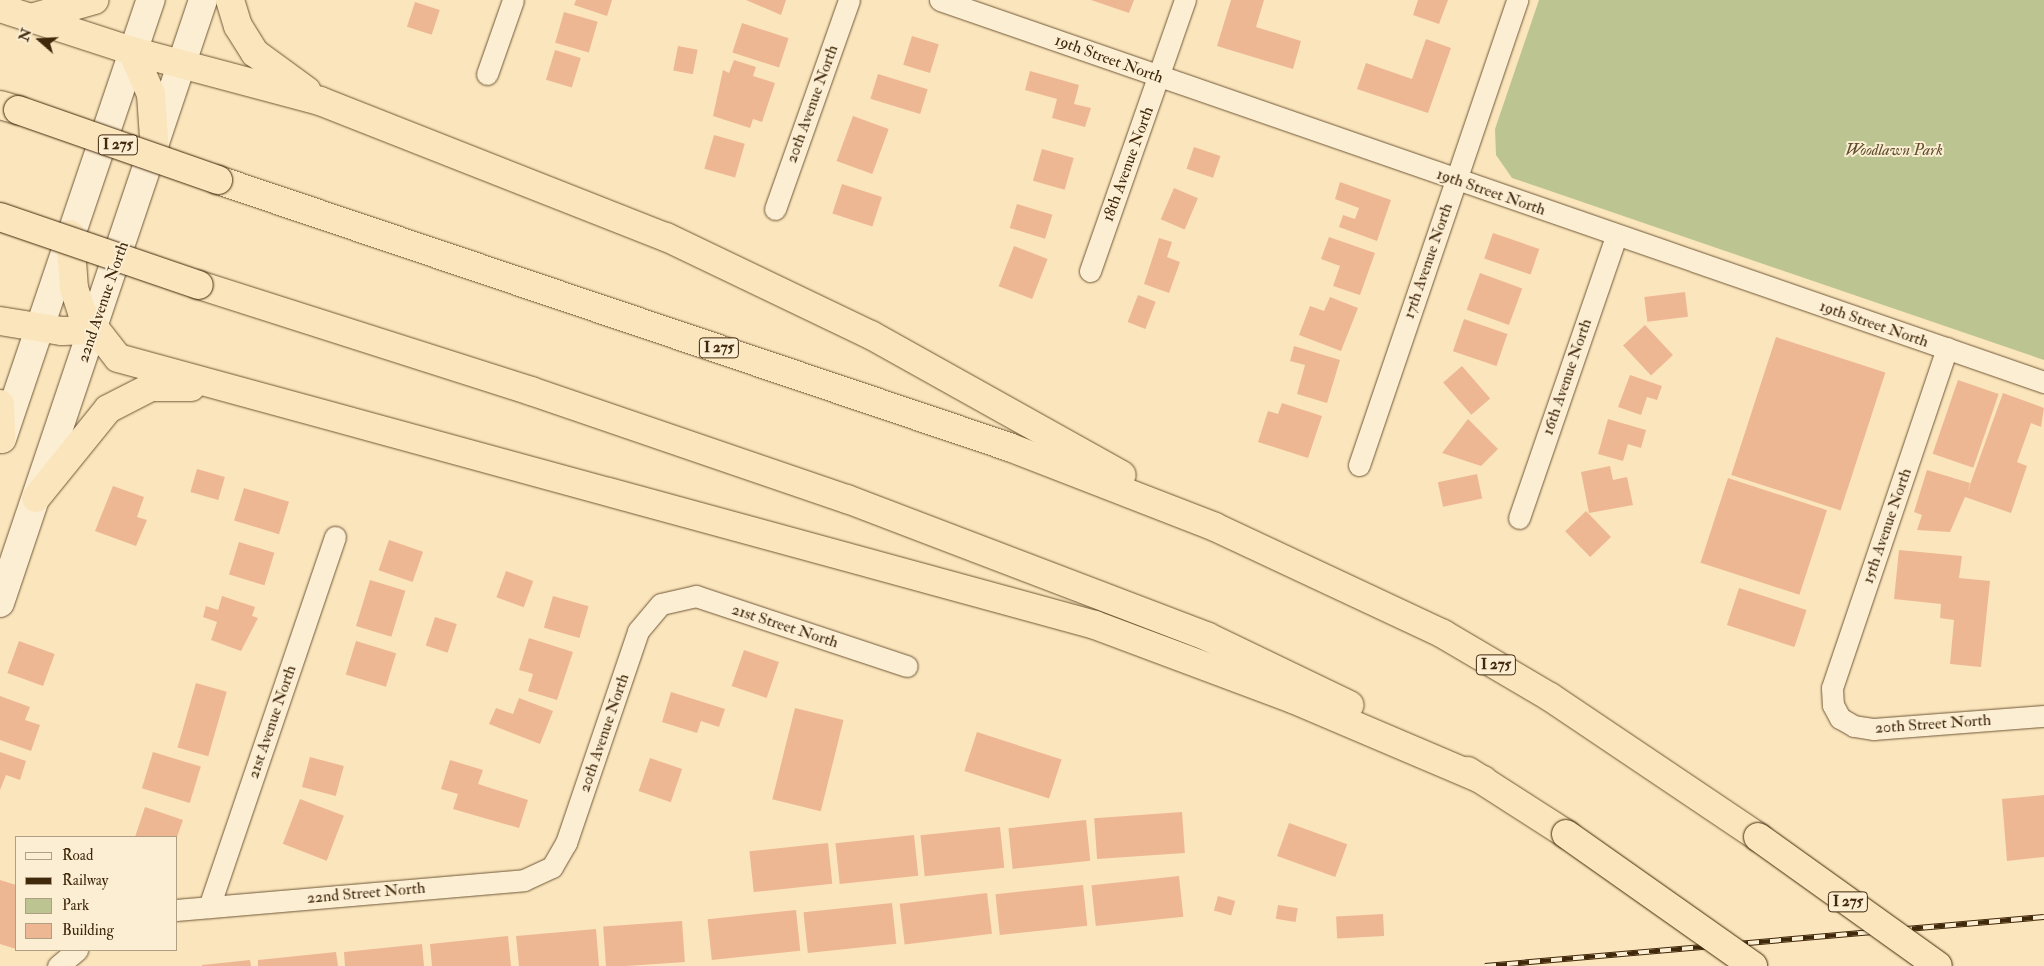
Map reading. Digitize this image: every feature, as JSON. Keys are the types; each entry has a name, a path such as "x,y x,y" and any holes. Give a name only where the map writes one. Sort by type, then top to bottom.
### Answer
{"highway":[{"path":"32,18 94,0"},
{"path":"230,0 238,26 255,53 320,101"},
{"path":"0,8 132,52 320,101 666,237 764,282 870,335 1215,527"},
{"path":"132,52 151,94 155,152"},
{"name":"I 275","path":"9,108 1010,446 1215,527 1443,634 1558,702 1758,837 1938,966"},
{"path":"0,217 199,285 810,487 1106,596 1299,680 1483,780 1566,834 1753,966"},
{"path":"70,234 74,288 92,330 118,358 213,387 1095,625 1293,699 1483,780"},
{"path":"0,321 38,328 92,330"},
{"path":"36,498 108,409 126,397 151,387 213,387"},
{"path":"0,404 1,441"}],"main road":[{"path":"1,441 151,0"},
{"name":"22nd Avenue North","path":"0,603 92,330 155,152 203,0"}],"street":[{"path":"487,74 513,0"},
{"name":"20th Avenue North","path":"775,209 850,0"},
{"name":"19th Street North","path":"940,0 1616,236 2044,382"},
{"name":"18th Avenue North","path":"1090,271 1185,0"},
{"name":"17th Avenue North","path":"1359,465 1517,0"},
{"name":"16th Avenue North","path":"1519,518 1616,236"},
{"name":"15th Avenue North","path":"1833,705 1832,688 1947,348"},
{"name":"21st Avenue North","path":"209,906 335,537"},
{"name":"21st Street North","path":"662,604 696,596 907,666"},
{"name":"20th Avenue North","path":"552,867 566,843 638,631 662,604"},
{"name":"20th Street North","path":"1833,705 1840,718 1854,726 1874,729 2044,716"},
{"name":"22nd Street North","path":"178,910 524,880 552,867"},
{"path":"58,966 76,951"}],"green space":[{"name":"Woodlawn Park","path":"1539,0 2044,0 2044,360 1512,178 1496,155 1495,129"}],"building":[{"path":"576,0 612,0 607,16 574,5"},
{"path":"746,0 786,0 781,15"},
{"path":"1091,0 1134,0 1129,13"},
{"path":"1231,0 1264,0 1256,27 1301,41 1293,69 1217,46"},
{"path":"1418,0 1448,0 1439,24 1413,15"},
{"path":"415,2 440,10 432,35 407,27"},
{"path":"564,12 598,22 589,52 555,43"},
{"path":"742,23 789,38 779,68 732,52"},
{"path":"912,36 939,44 930,73 903,65"},
{"path":"1426,39 1451,48 1428,113 1357,89 1366,63 1412,79"},
{"path":"678,46 698,50 693,74 673,71"},
{"path":"555,50 581,58 572,88 546,80"},
{"path":"734,60 756,67 753,76 775,83 762,122 753,119 750,128 713,116 723,70 729,73"},
{"path":"1030,71 1079,85 1074,104 1091,108 1085,127 1052,118 1057,99 1025,90"},
{"path":"878,74 928,89 920,114 870,99"},
{"path":"853,116 889,129 872,174 837,161"},
{"path":"714,135 745,144 735,177 704,169"},
{"path":"1194,147 1220,156 1213,178 1187,169"},
{"path":"1042,149 1074,158 1065,190 1033,181"},
{"path":"1340,182 1391,200 1377,241 1339,227 1343,215 1355,219 1359,208 1335,199"},
{"path":"842,184 882,197 872,226 832,213"},
{"path":"1174,188 1198,198 1185,229 1161,219"},
{"path":"1017,204 1052,215 1045,239 1010,228"},
{"path":"1493,233 1539,249 1531,274 1484,259"},
{"path":"1329,237 1375,253 1360,295 1333,286 1340,266 1321,259"},
{"path":"1159,238 1172,242 1167,257 1180,262 1169,293 1144,284"},
{"path":"1014,246 1048,259 1032,299 999,286"},
{"path":"1480,273 1522,288 1509,325 1467,310"},
{"path":"1685,292 1688,317 1647,322 1644,297"},
{"path":"1138,295 1156,302 1145,329 1128,322"},
{"path":"1330,297 1358,308 1341,351 1299,335 1310,306 1324,311"},
{"path":"1464,319 1507,334 1496,366 1453,351"},
{"path":"1645,325 1673,355 1651,375 1623,345"},
{"path":"1776,337 1885,373 1841,510 1731,475"},
{"path":"1294,346 1340,360 1327,403 1297,394 1305,365 1290,361"},
{"path":"1462,366 1490,398 1471,415 1443,382"},
{"path":"1630,375 1662,386 1657,400 1647,397 1641,415 1618,407"},
{"path":"1958,380 1999,394 1973,468 1933,454"},
{"path":"2003,393 2044,408 2041,427 2031,423 2017,462 2027,466 2011,513 1965,497 1950,532 1917,530 1922,515 1914,512 1927,470 1970,483 1967,493"},
{"path":"1282,403 1322,416 1308,458 1258,442 1268,411 1278,414"},
{"path":"1468,419 1498,449 1481,466 1442,453"},
{"path":"1608,419 1646,430 1641,448 1628,444 1623,461 1598,454"},
{"path":"1610,466 1613,480 1627,477 1633,505 1589,513 1581,472"},
{"path":"197,469 225,477 218,500 190,492"},
{"path":"1477,474 1482,498 1443,507 1438,482"},
{"path":"1728,478 1827,510 1799,595 1700,563"},
{"path":"113,486 144,497 137,517 147,520 136,546 95,531"},
{"path":"244,488 289,502 279,534 234,521"},
{"path":"1586,511 1611,537 1590,557 1565,531"},
{"path":"389,540 423,552 413,582 379,570"},
{"path":"239,542 274,553 264,585 229,575"},
{"path":"1899,550 1962,556 1959,578 1990,581 1981,667 1950,664 1954,620 1940,618 1941,604 1894,599"},
{"path":"506,571 533,581 524,607 496,597"},
{"path":"370,580 405,591 391,637 356,626"},
{"path":"1739,588 1807,610 1794,647 1727,625"},
{"path":"222,596 255,607 252,616 258,618 241,651 211,640 217,622 203,617 206,606 218,610"},
{"path":"553,596 589,606 579,638 544,628"},
{"path":"435,617 457,624 448,653 426,646"},
{"path":"529,638 573,652 557,700 528,691 533,674 519,670"},
{"path":"19,641 55,654 43,686 7,673"},
{"path":"356,641 396,653 386,687 346,674"},
{"path":"744,650 779,662 767,698 732,686"},
{"path":"196,683 227,692 208,756 178,747"},
{"path":"671,692 725,709 719,727 701,721 697,733 662,722"},
{"path":"0,696 30,707 25,720 40,725 31,751 0,740"},
{"path":"519,698 553,711 540,744 489,724 496,708 513,714"},
{"path":"795,708 844,720 821,811 772,799"},
{"path":"977,732 1062,760 1049,798 964,771"},
{"path":"0,752 26,761 20,780 6,775 0,790"},
{"path":"153,752 201,767 190,803 142,788"},
{"path":"310,757 344,766 336,796 302,787"},
{"path":"650,758 682,769 671,802 639,791"},
{"path":"450,760 483,770 478,784 528,800 519,828 453,809 458,794 441,789"},
{"path":"2044,795 2044,857 2007,861 2002,799"},
{"path":"300,799 344,816 327,861 283,844"},
{"path":"145,807 183,820 177,836 135,836"},
{"path":"1182,812 1185,853 1097,859 1094,818"},
{"path":"1086,820 1090,861 1013,869 1008,828"},
{"path":"1289,823 1347,844 1335,877 1277,856"},
{"path":"1000,827 1004,868 925,876 920,835"},
{"path":"914,835 918,876 840,884 835,843"},
{"path":"828,843 832,884 754,892 749,851"},
{"path":"1179,876 1183,917 1096,926 1091,885"},
{"path":"0,880 15,885 15,949 0,944"},
{"path":"1083,885 1087,926 1000,935 995,894"},
{"path":"987,893 992,934 905,944 900,904"},
{"path":"1218,896 1235,901 1231,915 1214,910"},
{"path":"892,903 896,944 808,953 803,912"},
{"path":"1278,905 1298,908 1296,922 1276,919"},
{"path":"796,910 800,951 712,960 707,919"},
{"path":"1383,914 1384,936 1337,938 1336,916"},
{"path":"682,921 685,962 606,966 603,927"},
{"path":"596,929 599,966 519,966 516,936"},
{"path":"508,936 511,966 432,966 430,944"},
{"path":"422,944 424,966 345,966 344,952"},
{"path":"336,952 338,966 258,966 258,960"},
{"path":"250,960 251,966 202,966 202,965"}],"railway":[{"path":"1485,966 2044,917"}]}
